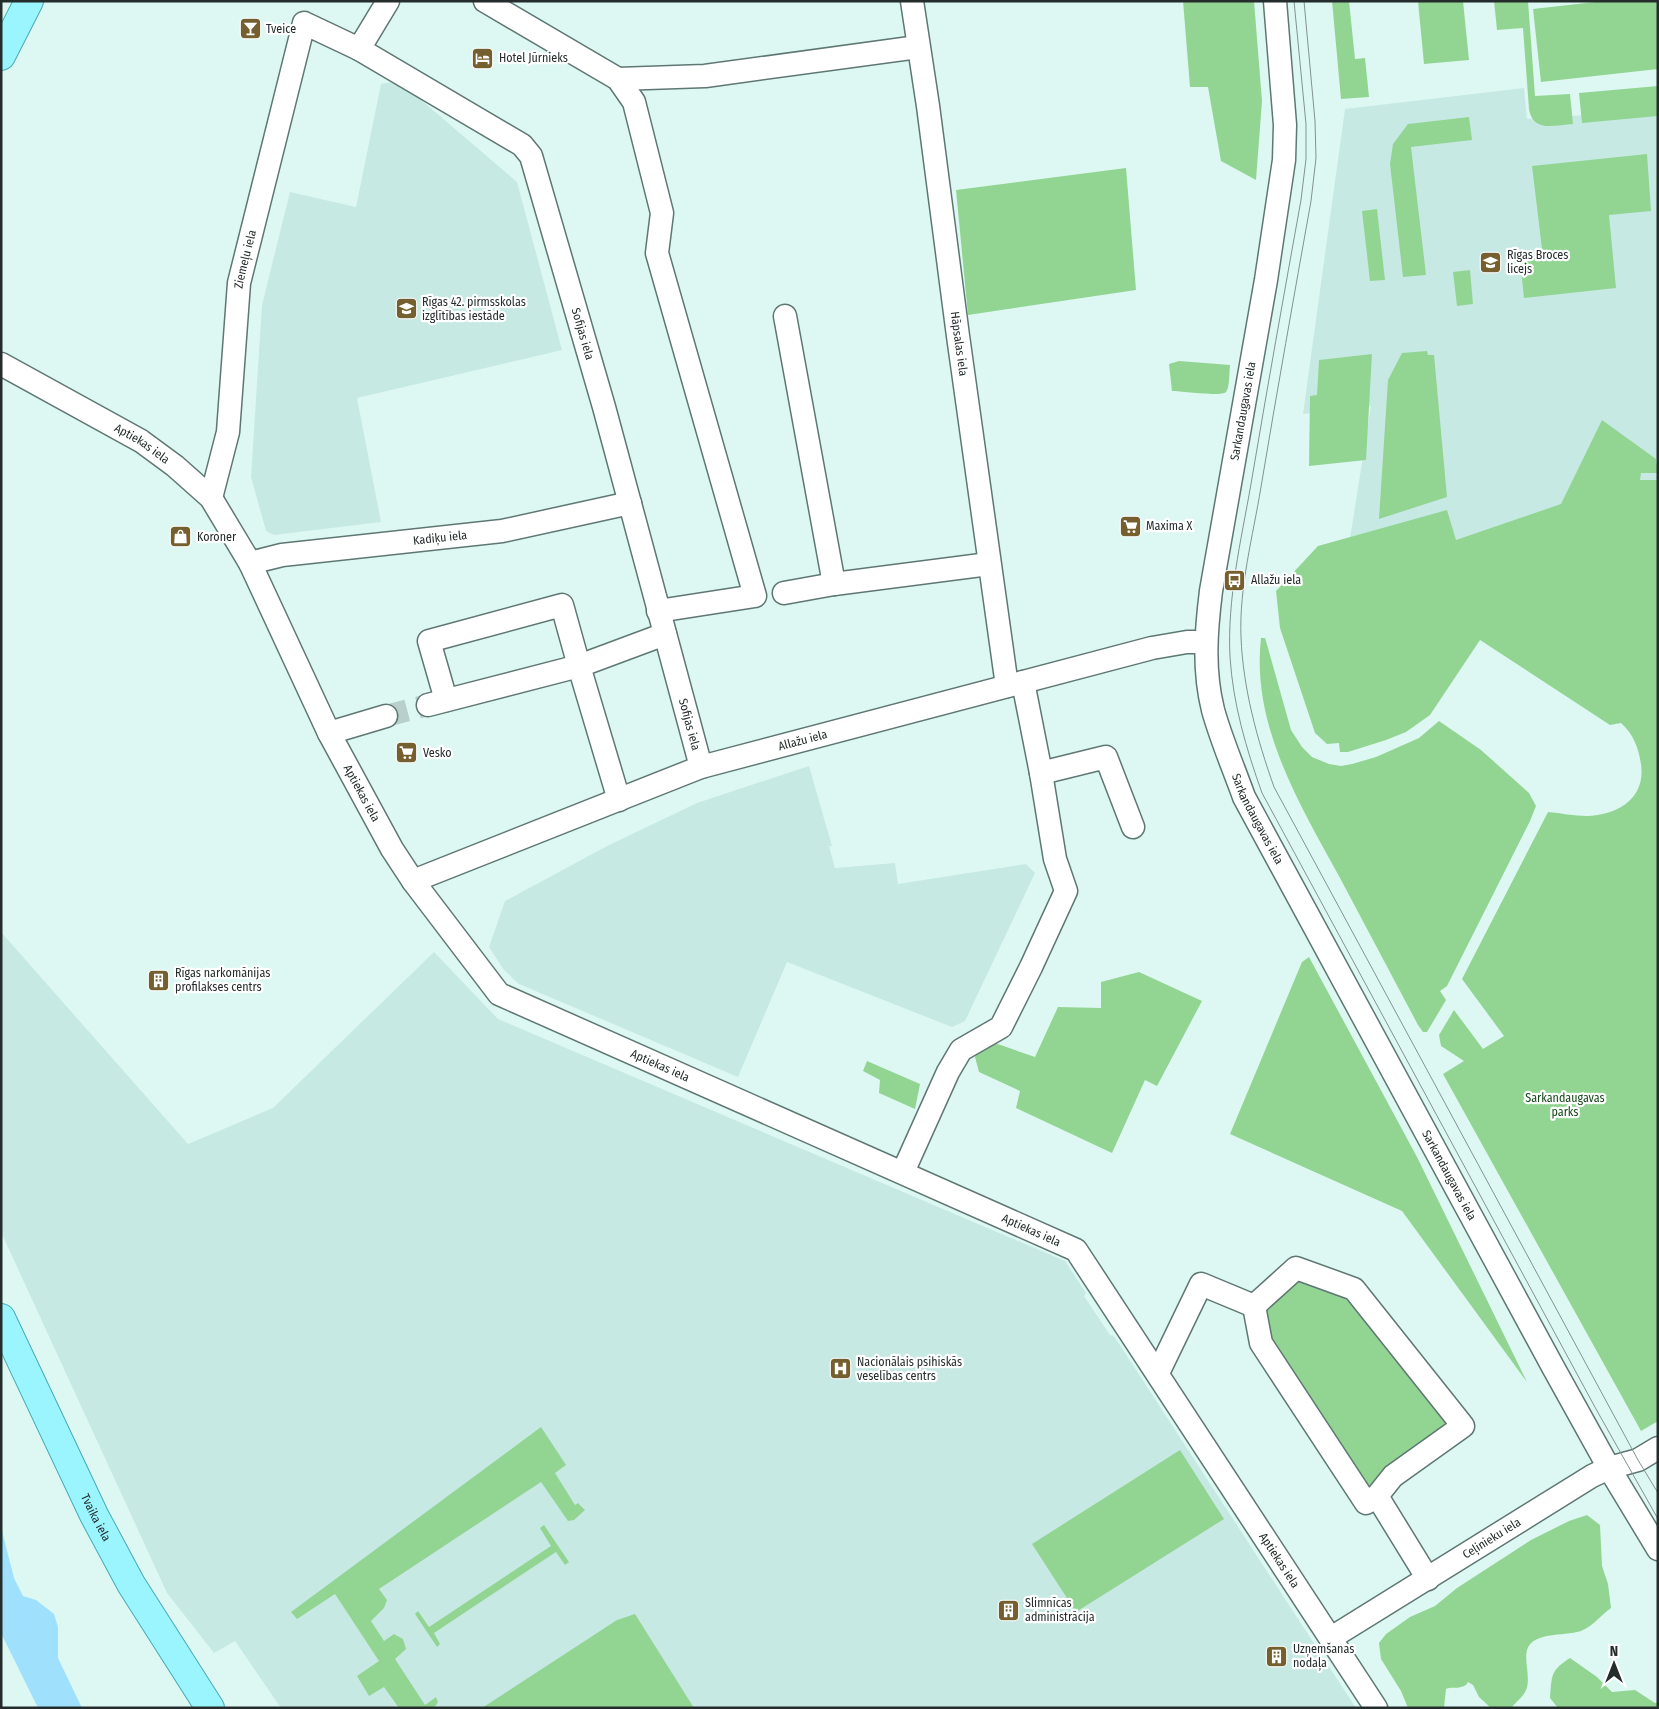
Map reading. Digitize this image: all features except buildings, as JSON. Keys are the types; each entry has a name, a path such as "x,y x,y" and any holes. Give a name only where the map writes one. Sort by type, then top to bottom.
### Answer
{"main road":[{"path":"1,56 29,1"},
{"name":"Tvaika iela","path":"1,1318 63,1451 126,1576 149,1615 210,1708"}],"street":[{"path":"359,49 388,1"},
{"name":"Hāpsalas iela","path":"903,1172 948,1072 961,1050 1001,1027 1066,891 1055,859 1041,773 1015,684 989,564 928,106 912,1"},
{"name":"Sarkandaugavas iela","path":"1274,1 1285,125 1284,160 1266,280 1211,591 1206,642 1207,668 1213,710 1244,797 1609,1468 1658,1549"},
{"path":"495,4 618,80 634,102 662,213 657,253 755,596 658,611"},
{"name":"Sofijas iela","path":"304,23 359,49 522,145 531,156 604,407 701,768"},
{"name":"Ziemeļu iela","path":"211,498 228,432 239,283 304,23"},
{"path":"618,80 705,76 918,48"},
{"path":"784,316 834,584"},
{"name":"Aptiekas iela","path":"1,364 141,442 175,466 211,498 250,562 329,733 392,849 413,881 499,994 1076,1250 1376,1708"},
{"name":"Kadiķu iela","path":"250,562 282,555 502,530 630,503"},
{"path":"784,592 989,564"},
{"path":"618,800 578,666 562,605 429,641 437,702 578,666 665,634"},
{"name":"Allažu iela","path":"413,881 701,768 1161,646 1187,642 1206,642"},
{"path":"329,733 386,716"},
{"path":"1041,773 1106,757 1133,827"},
{"path":"1296,1268 1354,1289 1463,1426 1393,1476 1378,1496 1366,1503 1260,1343 1254,1306 1296,1268"},
{"path":"1158,1373 1201,1284 1254,1306"},
{"name":"Ceļinieku iela","path":"1331,1638 1582,1482 1609,1468 1638,1460 1658,1448"},
{"path":"1378,1496 1428,1579"}],"shaded area":[{"name":"Rīgas 42. pirmsskolas izglītības iestāde","path":"399,81 517,182 562,350 357,398 381,522 274,535 266,531 251,477 262,305 290,192 356,207 381,84"},
{"name":"Rīgas Broces licejs","path":"1524,88 1527,119 1658,110 1658,520 1352,603 1348,551 1371,406 1303,414 1345,109"},
{"path":"809,766 832,846 829,846 835,868 895,863 898,884 1026,864 1035,873 965,1021 952,1027 787,962 738,1077 519,984 504,970 489,947 505,901 607,846 697,803"},
{"path":"1,932 188,1144 273,1108 434,952 498,1019 1065,1261 1086,1293 1084,1296 1110,1335 1114,1336 1356,1708 281,1708 235,1641 214,1653 167,1593 1,1232"}],"green space":[{"path":"1183,1 1254,1 1262,101 1256,180 1221,161 1208,87 1190,87"},
{"path":"1332,1 1349,1 1355,59 1365,58 1369,97 1341,99"},
{"path":"1418,1 1463,1 1469,60 1424,64"},
{"path":"1494,1 1528,1 1535,96 1570,94 1573,124 1540,125 1531,117 1523,28 1497,30"},
{"path":"1604,1 1658,1 1658,69 1541,82 1533,9"},
{"path":"1658,86 1658,116 1582,123 1579,93"},
{"path":"1469,117 1472,140 1411,147 1426,275 1403,277 1390,164 1393,144 1408,124"},
{"path":"1647,154 1651,211 1609,215 1616,288 1524,298 1520,260 1543,257 1532,166"},
{"path":"1126,168 1136,290 968,315 956,190"},
{"path":"1377,209 1385,280 1370,281 1362,211"},
{"path":"1470,270 1473,304 1457,306 1453,272"},
{"path":"1427,351 1428,355 1434,355 1447,497 1379,519 1388,380 1402,353"},
{"path":"1372,354 1366,460 1309,466 1310,396 1317,395 1319,360"},
{"path":"1179,361 1230,365 1229,383 1226,392 1209,394 1172,391 1169,364"},
{"name":"Sarkandaugavas parks","path":"1602,420 1656,459 1658,464 1658,473 1641,473 1640,480 1658,480 1658,1421 1641,1431 1443,1074 1464,1061 1441,1046 1439,1035 1454,1010 1483,1049 1504,1036 1462,979 1548,812 1582,816 1598,815 1619,808 1634,795 1639,786 1641,776 1640,758 1635,742 1621,723 1610,725 1480,640 1430,715 1406,732 1348,752 1340,752 1339,743 1327,744 1315,733 1280,628 1276,591 1318,546 1447,510 1456,540 1561,504"},
{"path":"1261,638 1265,638 1291,730 1302,747 1312,757 1329,764 1341,766 1352,764 1376,757 1419,738 1439,721 1481,750 1529,793 1536,806 1447,986 1440,991 1446,1000 1427,1032 1423,1032 1418,1025 1309,822 1282,763 1271,733 1264,702 1260,670"},
{"path":"1309,957 1417,1157 1527,1382 1402,1211 1230,1134 1302,962"},
{"path":"1139,972 1202,1001 1157,1086 1145,1080 1112,1153 1016,1108 1020,1091 979,1072 975,1057 980,1048 989,1041 1035,1057 1058,1007 1101,1008 1101,982"},
{"path":"867,1061 920,1084 915,1109 879,1093 880,1080 863,1071"},
{"path":"1297,1277 1349,1293 1455,1424 1367,1487 1269,1341 1263,1310"},
{"path":"541,1427 566,1465 555,1473 575,1505 578,1503 585,1510 574,1520 568,1521 541,1482 379,1589 387,1600 384,1608 371,1621 384,1641 394,1634 403,1639 406,1649 395,1659 425,1705 436,1697 438,1702 434,1708 399,1708 384,1687 369,1696 357,1676 379,1661 335,1594 297,1619 291,1612"},
{"path":"1180,1450 1224,1519 1076,1612 1032,1544"},
{"path":"1587,1515 1600,1525 1602,1566 1608,1584 1611,1608 1583,1630 1536,1639 1531,1644 1526,1654 1528,1676 1526,1690 1511,1708 1491,1708 1479,1697 1473,1685 1468,1682 1466,1685 1458,1688 1446,1689 1444,1708 1408,1708 1401,1691 1381,1659 1379,1643 1386,1634 1410,1617 1435,1606 1457,1588 1531,1540 1569,1521"},
{"path":"544,1525 569,1562 565,1565 556,1552 434,1633 440,1644 437,1647 415,1614 418,1611 429,1627 551,1546 540,1528"},
{"path":"635,1614 694,1708 482,1708 617,1620"},
{"path":"1570,1658 1597,1677 1612,1692 1635,1690 1658,1703 1658,1708 1558,1708 1550,1698 1553,1674 1559,1666"}],"water":[{"path":"1,1527 14,1578 23,1596 36,1600 54,1614 58,1627 58,1658 82,1708 38,1708 1,1633"}],"tunnel":[{"path":"386,716 428,705"}],"tram line":[{"path":"1294,1 1306,124 1306,159 1301,200 1239,548 1233,592 1230,657 1234,692 1241,726 1262,793 1596,1409 1658,1519"},
{"path":"1304,1 1315,121 1316,158 1311,201 1242,599 1242,656 1252,713 1274,787 1638,1460 1658,1493"}],"place":[{"name":"Tveice","path":"250,29"},
{"name":"Hotel Jūrnieks","path":"483,58"},
{"name":"Rīgas Broces licejs","path":"1491,262"},
{"name":"Rīgas 42. pirmsskolas izglītības iestāde","path":"406,309"},
{"name":"Maxima X","path":"1130,526"},
{"name":"Koroner","path":"181,537"},
{"name":"Allažu iela","path":"1235,580"},
{"name":"Vesko","path":"407,753"},
{"name":"Rīgas narkomānijas profilakses centrs","path":"159,980"},
{"name":"Nacionālais psihiskās veselības centrs","path":"841,1369"},
{"name":"Slimnīcas administrācija","path":"1009,1610"},
{"name":"Uzņemšanas nodaļa","path":"1277,1656"}]}
